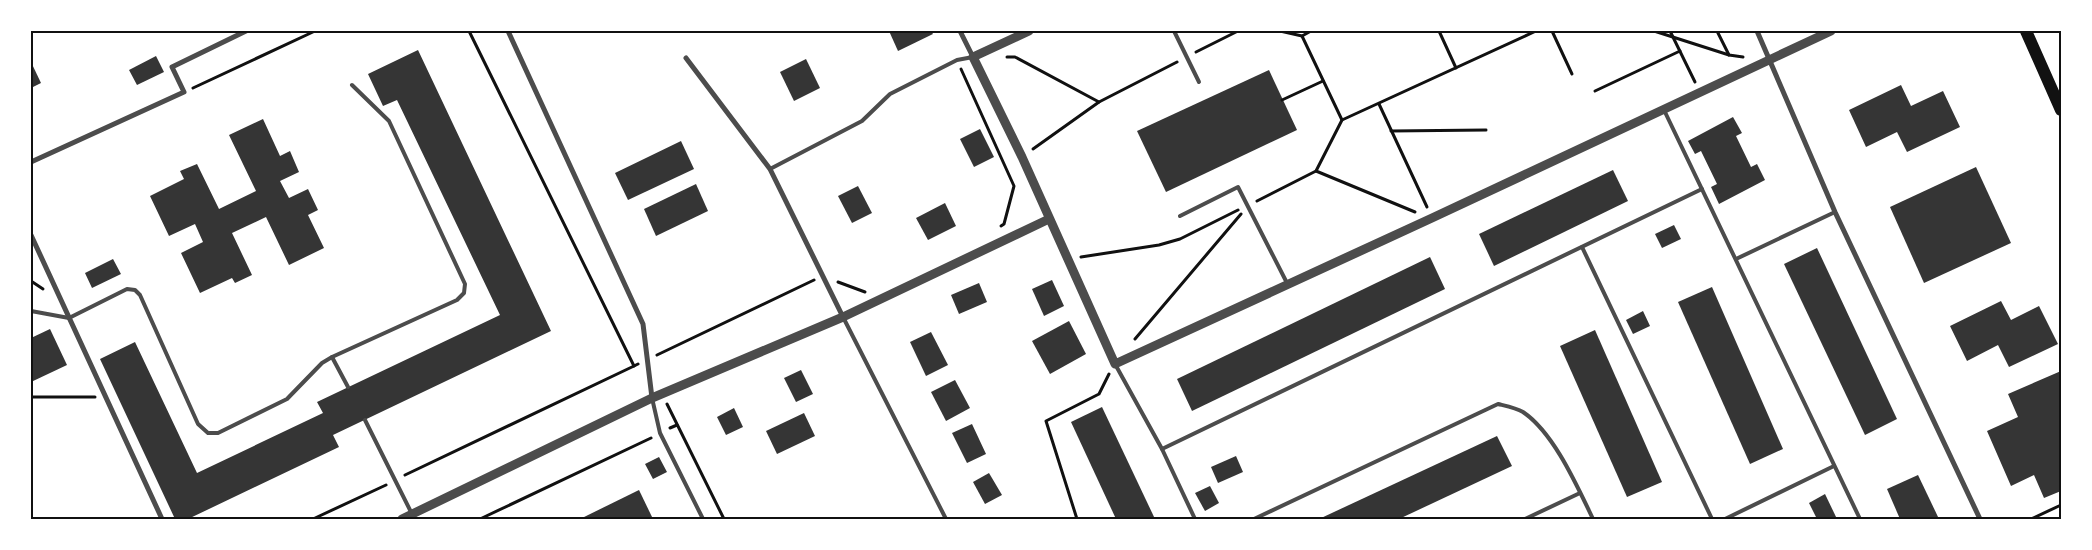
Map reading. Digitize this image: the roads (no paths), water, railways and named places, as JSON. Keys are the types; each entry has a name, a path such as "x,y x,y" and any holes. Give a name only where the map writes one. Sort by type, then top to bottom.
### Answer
{"main road":[{"path":"2026,31 2061,110"}],"street":[{"path":"31,162 184,92 172,67 246,31"},
{"path":"508,31 643,324 652,398"},
{"path":"960,31 1022,157 1114,364 1288,285 1831,31"},
{"path":"974,58 1029,31"},
{"path":"1757,31 1836,212 1980,519"},
{"path":"686,58 770,169 843,317"},
{"path":"402,519 652,398 663,395 843,317 1049,219"},
{"path":"31,235 162,519"}],"lane":[{"path":"1174,31 1199,82"},
{"path":"770,169 862,121 890,94 957,60 974,58"},
{"path":"31,311 69,318 127,289 135,290 140,295 198,424 208,433 218,433 287,399 322,363 332,357 457,300 464,293 465,284 389,121 352,85"},
{"path":"1664,110 1860,519"},
{"path":"1180,216 1238,187 1288,285"},
{"path":"1162,449 1702,188"},
{"path":"1736,259 1836,212"},
{"path":"1582,247 1712,519"},
{"path":"843,317 946,519"},
{"path":"332,357 348,387"},
{"path":"1114,364 1162,449 1195,519"},
{"path":"652,398 660,433 703,519"},
{"path":"1254,519 1498,404 1522,411 1537,423 1550,440 1593,519"},
{"path":"365,420 412,514"},
{"path":"1725,519 1834,466"},
{"path":"1525,519 1580,493"}]}
